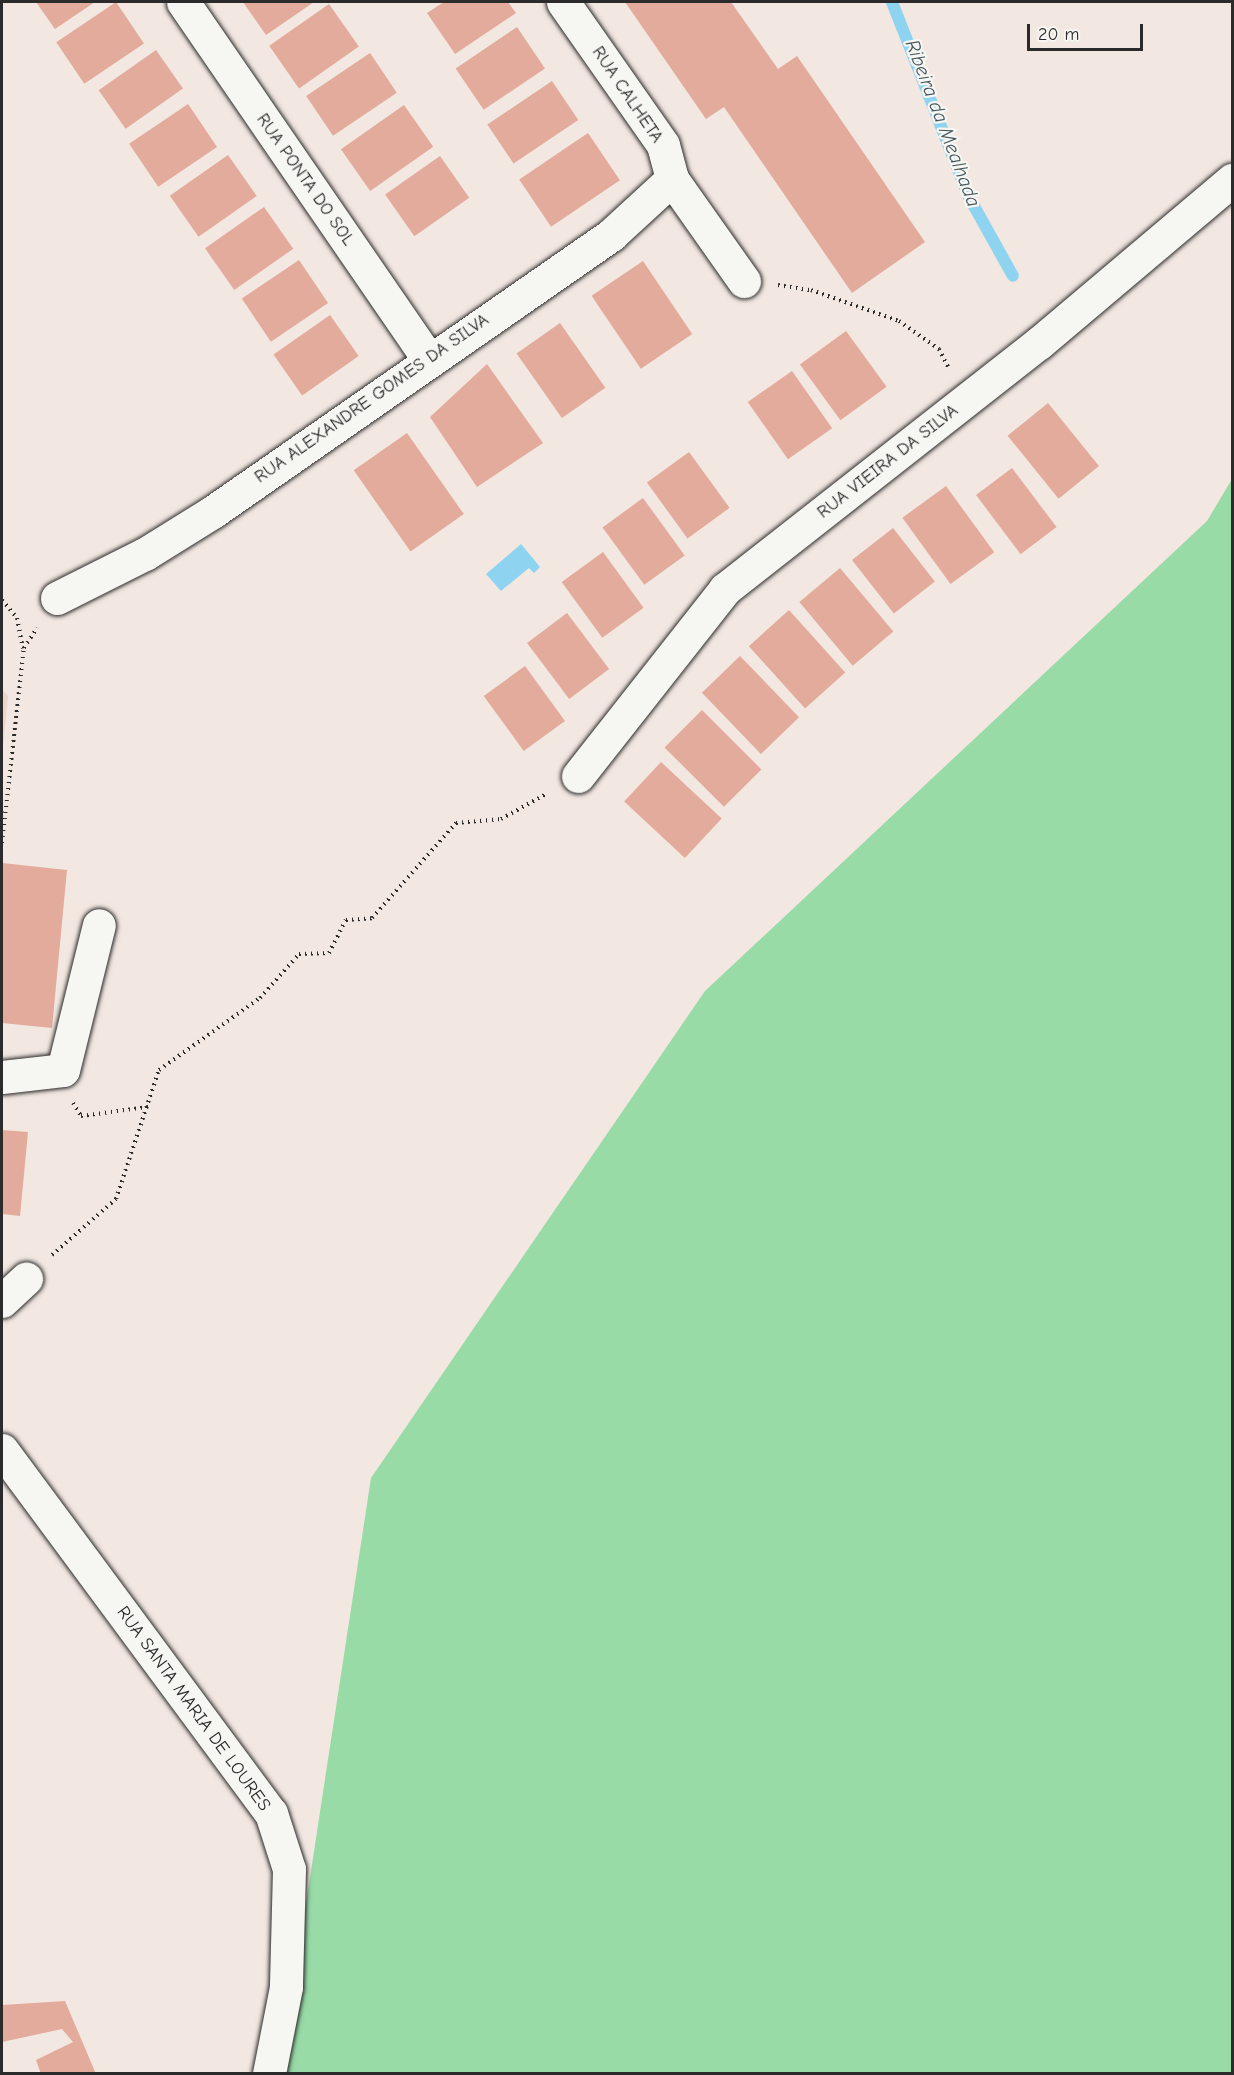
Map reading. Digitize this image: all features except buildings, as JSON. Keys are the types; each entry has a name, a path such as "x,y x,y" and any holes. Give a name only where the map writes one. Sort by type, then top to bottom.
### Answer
{"street":[{"name":"RUA PONTA DO SOL","path":"183,2 428,358"},
{"name":"RUA CALHETA","path":"563,2 663,145 672,179 744,281"},
{"name":"RUA ALEXANDRE GOMES DA SILVA","path":"57,598 145,554 214,511 428,358 611,235 672,179"},
{"name":"RUA VIEIRA DA SILVA","path":"578,776 725,589 965,402 1233,180"},
{"path":"2,1077 63,1070 99,925"},
{"path":"2,1301 26,1278"},
{"name":"RUA SANTA MARIA DE LOURES","path":"2,1450 271,1813 289,1869 286,1988 269,2073"}],"path":[{"path":"744,281 811,290 899,321 939,349 965,402"},
{"path":"24,648 57,598"},
{"path":"2,600 17,618 24,648 2,843"},
{"path":"26,1278 116,1199 159,1070 260,998 300,954 329,953 346,920 372,918 456,823 501,819 578,776"},
{"path":"55,1071 81,1116 148,1107"}],"shaded area":[{"path":"2,689 8,696 2,757"}],"green space":[{"path":"1232,479 1232,2073 280,2074 371,1478 705,991 1207,521"}],"water":[{"path":"521,544 540,567 534,573 529,568 501,591 486,574"}],"waterway":[{"name":"Ribeira da Mealhada","path":"892,2 969,197 1013,276"}]}
